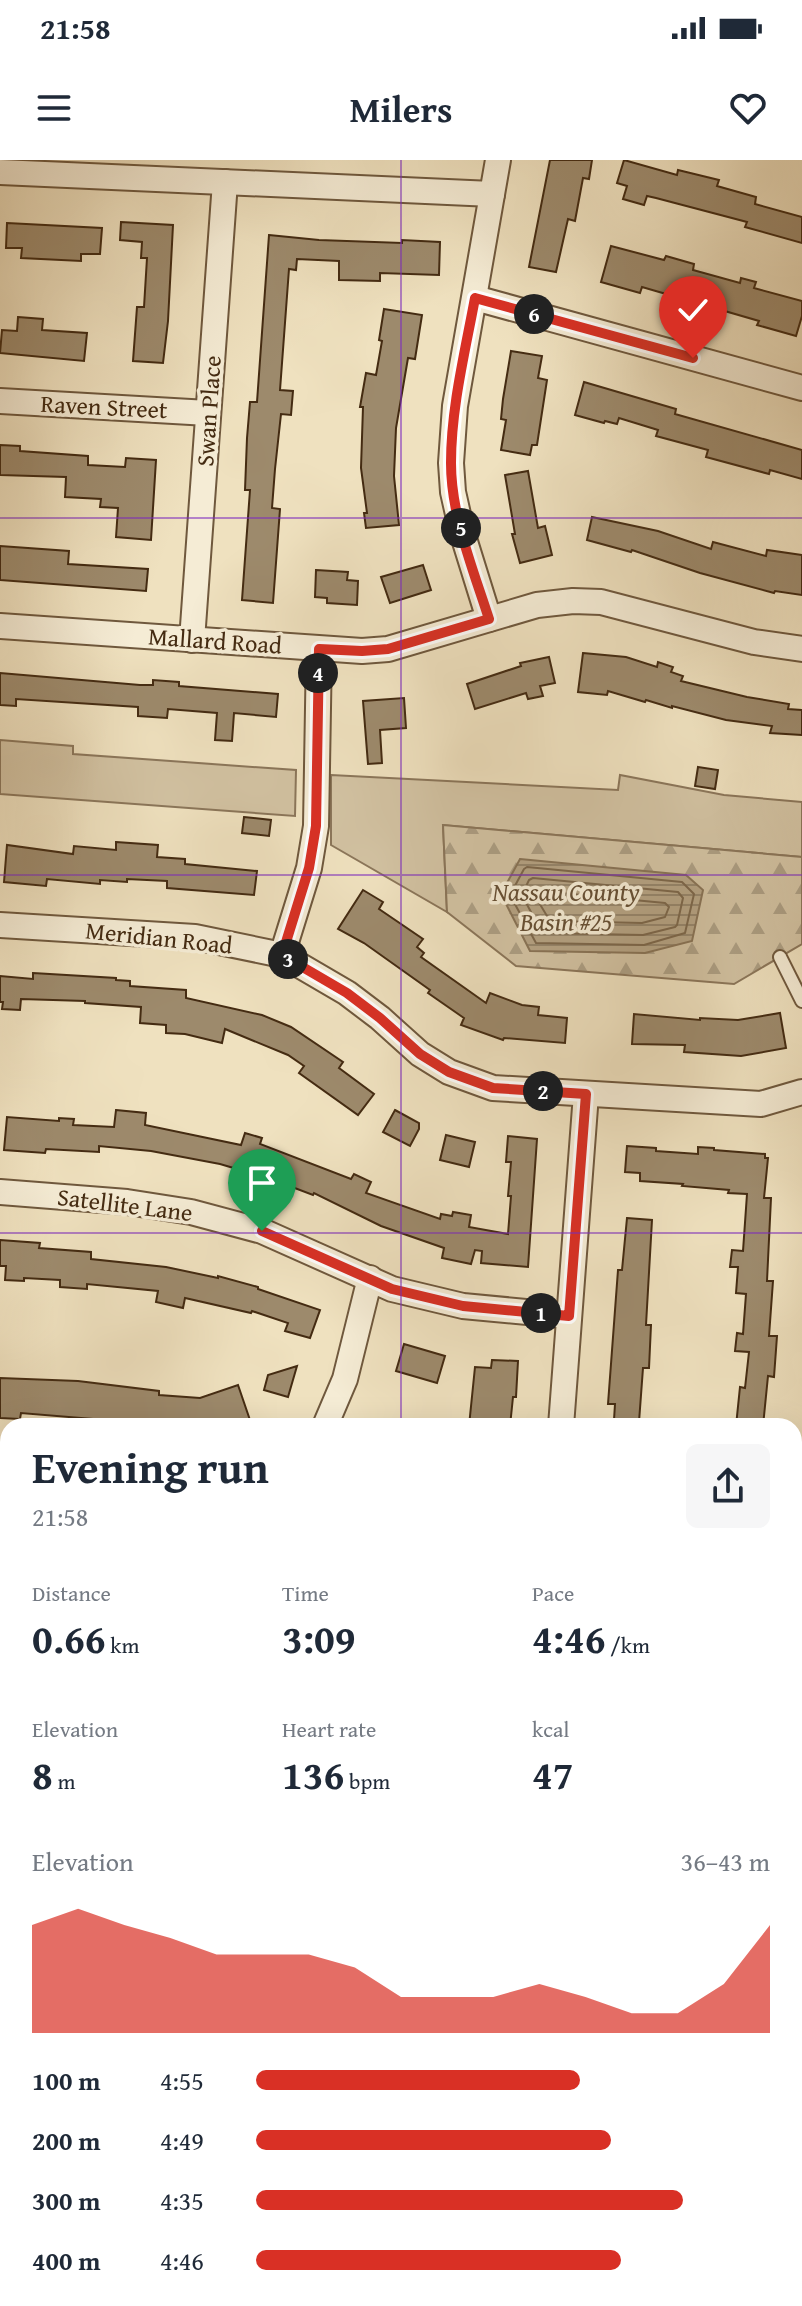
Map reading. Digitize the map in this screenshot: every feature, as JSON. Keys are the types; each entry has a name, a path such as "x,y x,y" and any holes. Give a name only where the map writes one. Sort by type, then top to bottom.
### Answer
{"street":[{"path":"489,619 462,532 453,492 451,463 455,406 498,160"},
{"path":"0,172 97,168 225,182 492,194"},
{"name":"Swan Place","path":"192,640 225,182"},
{"path":"475,298 802,388"},
{"name":"Raven Street","path":"0,401 208,413"},
{"name":"Mallard Road","path":"0,626 362,651 388,649 537,605 573,601 601,602 754,642 802,649"},
{"path":"282,955 309,868 316,826 319,649"},
{"name":"Meridian Road","path":"0,925 195,937 282,955 347,993 420,1054 449,1072 493,1088 761,1104 800,1102"},
{"path":"562,1418 586,1094"},
{"name":"Satellite Lane","path":"0,1192 127,1202 191,1212 262,1231 392,1289 463,1306 569,1316"},
{"path":"328,1418 345,1379 370,1278"}],"lane":[{"path":"780,957 802,1001"}],"green space":[{"path":"0,740 73,746 73,754 296,770 295,816 0,794"},
{"path":"331,775 618,790 620,775 724,795 802,802 802,857 443,825 447,912 331,845"},
{"path":"443,825 802,857 802,944 734,984 516,966 447,912"}],"water":[{"name":"Nassau County Basin #25","path":"520,859 686,875 703,890 692,941 645,953 530,951 501,894"}],"building":[{"path":"550,160 592,160 589,179 583,178 575,221 568,219 556,272 529,267"},
{"path":"624,160 677,175 678,170 719,180 717,186 756,197 755,204 802,217 802,243 745,227 747,222 656,198 647,196 644,205 623,199 627,186 617,183"},
{"path":"121,222 173,225 163,363 133,361 137,307 144,307 147,258 141,258 142,242 120,240"},
{"path":"7,223 102,228 100,254 81,254 81,261 21,258 22,248 6,248"},
{"path":"269,235 319,240 440,242 439,275 380,273 380,281 339,280 339,261 297,259 296,270 289,269 280,390 293,391 291,415 281,414 275,469 272,508 280,509 273,603 242,600 250,490 245,490 247,438 250,402 257,402"},
{"path":"611,246 664,260 666,256 694,264 693,270 740,283 741,278 756,282 754,288 802,301 802,316 796,336 757,325 759,321 642,287 640,293 601,282"},
{"path":"384,309 422,315 415,359 408,358 396,428 394,476 399,525 366,528 361,468 363,407 360,407 366,373 376,375"},
{"path":"18,317 43,319 42,330 87,333 84,361 0,353 2,330 17,331"},
{"path":"511,351 542,356 538,378 547,380 537,445 532,445 530,455 501,450 506,420 501,419 503,399"},
{"path":"584,382 676,409 675,414 802,450 802,479 770,470 769,474 706,457 708,450 656,436 658,430 619,418 617,424 575,415"},
{"path":"0,445 20,446 20,451 88,456 88,465 125,467 126,458 156,460 151,540 116,537 118,508 100,507 101,499 65,497 66,477 0,475"},
{"path":"528,471 538,528 545,526 552,555 520,563 512,534 515,534 505,475"},
{"path":"592,517 658,531 711,549 713,542 766,556 767,550 802,555 802,595 774,593 632,550 587,540"},
{"path":"0,546 69,551 68,564 148,569 146,591 0,580"},
{"path":"423,565 431,590 390,603 381,577"},
{"path":"316,570 348,572 347,580 358,581 357,605 327,603 327,598 315,597"},
{"path":"583,653 626,657 657,667 658,662 673,667 671,672 683,676 681,681 789,704 788,709 802,710 802,735 770,733 772,726 726,720 608,691 607,695 578,692"},
{"path":"549,657 555,683 540,686 543,696 528,699 526,693 475,709 467,684 521,666 520,663"},
{"path":"0,673 140,685 153,685 153,680 179,682 179,686 278,694 276,717 234,713 232,741 215,740 217,713 168,709 167,718 138,716 138,707 16,699 16,706 0,705"},
{"path":"404,698 406,728 380,730 382,763 368,764 363,701"},
{"path":"698,767 718,770 715,789 695,786"},
{"path":"244,817 271,820 269,836 242,833"},
{"path":"116,842 158,845 157,857 185,859 185,864 257,871 254,895 167,888 167,881 100,880 100,884 47,879 46,886 4,882 7,845 73,854 74,846 116,850"},
{"path":"363,890 383,902 379,909 423,939 417,947 424,953 421,957 486,1003 490,993 522,1005 539,1007 538,1015 567,1018 565,1043 503,1040 461,1025 464,1018 428,993 430,990 364,943 338,929"},
{"path":"33,973 116,978 130,981 130,986 186,990 186,998 262,1015 291,1027 343,1062 339,1068 374,1094 358,1115 299,1073 304,1066 288,1055 225,1029 222,1043 166,1033 166,1025 140,1023 141,1007 21,999 20,1010 2,1009 0,976 33,979"},
{"path":"780,1013 786,1048 741,1056 684,1052 685,1045 632,1044 634,1014 738,1020"},
{"path":"116,1110 146,1113 145,1125 241,1145 245,1133 262,1138 260,1144 351,1179 354,1174 371,1182 366,1193 440,1219 441,1214 452,1216 453,1212 471,1215 469,1227 508,1234 511,1162 506,1162 508,1136 537,1139 528,1267 481,1263 482,1251 475,1250 471,1264 442,1258 444,1248 381,1226 314,1193 220,1164 151,1151 99,1146 99,1152 4,1150 7,1117 59,1121 59,1118 74,1119 73,1125 114,1127"},
{"path":"395,1110 419,1123 410,1146 383,1132"},
{"path":"446,1135 475,1142 469,1167 440,1160"},
{"path":"627,1146 698,1154 698,1147 714,1148 765,1154 768,1158 764,1198 771,1198 767,1281 773,1281 769,1336 777,1336 774,1377 768,1376 764,1418 737,1418 740,1387 745,1388 749,1352 735,1351 737,1333 743,1334 746,1294 736,1293 738,1267 730,1267 732,1250 743,1251 747,1194 640,1181 640,1173 625,1172"},
{"path":"627,1218 652,1220 646,1325 651,1325 649,1368 643,1368 639,1418 614,1418 615,1404 608,1404 618,1270 622,1270"},
{"path":"0,1240 40,1243 39,1248 91,1252 91,1259 218,1276 320,1310 310,1338 285,1331 288,1323 252,1311 185,1298 183,1308 156,1302 158,1291 87,1284 87,1289 60,1287 60,1280 5,1280 6,1266 0,1266"},
{"path":"404,1344 445,1356 437,1383 396,1371"},
{"path":"492,1360 518,1361 516,1397 513,1397 511,1418 470,1418 475,1367 491,1368"},
{"path":"297,1366 288,1397 264,1390 268,1375"},
{"path":"0,1378 78,1381 159,1391 159,1395 200,1398 238,1385 249,1418 81,1418 21,1413 20,1418 0,1418"}],"route":[{"path":"262,1231 392,1289 463,1306 569,1316 586,1094 493,1088 449,1072 420,1054 347,993 282,955 309,868 316,826 319,649 388,649 489,619 462,532 453,492 451,463 455,406 475,298 693,358"}]}
